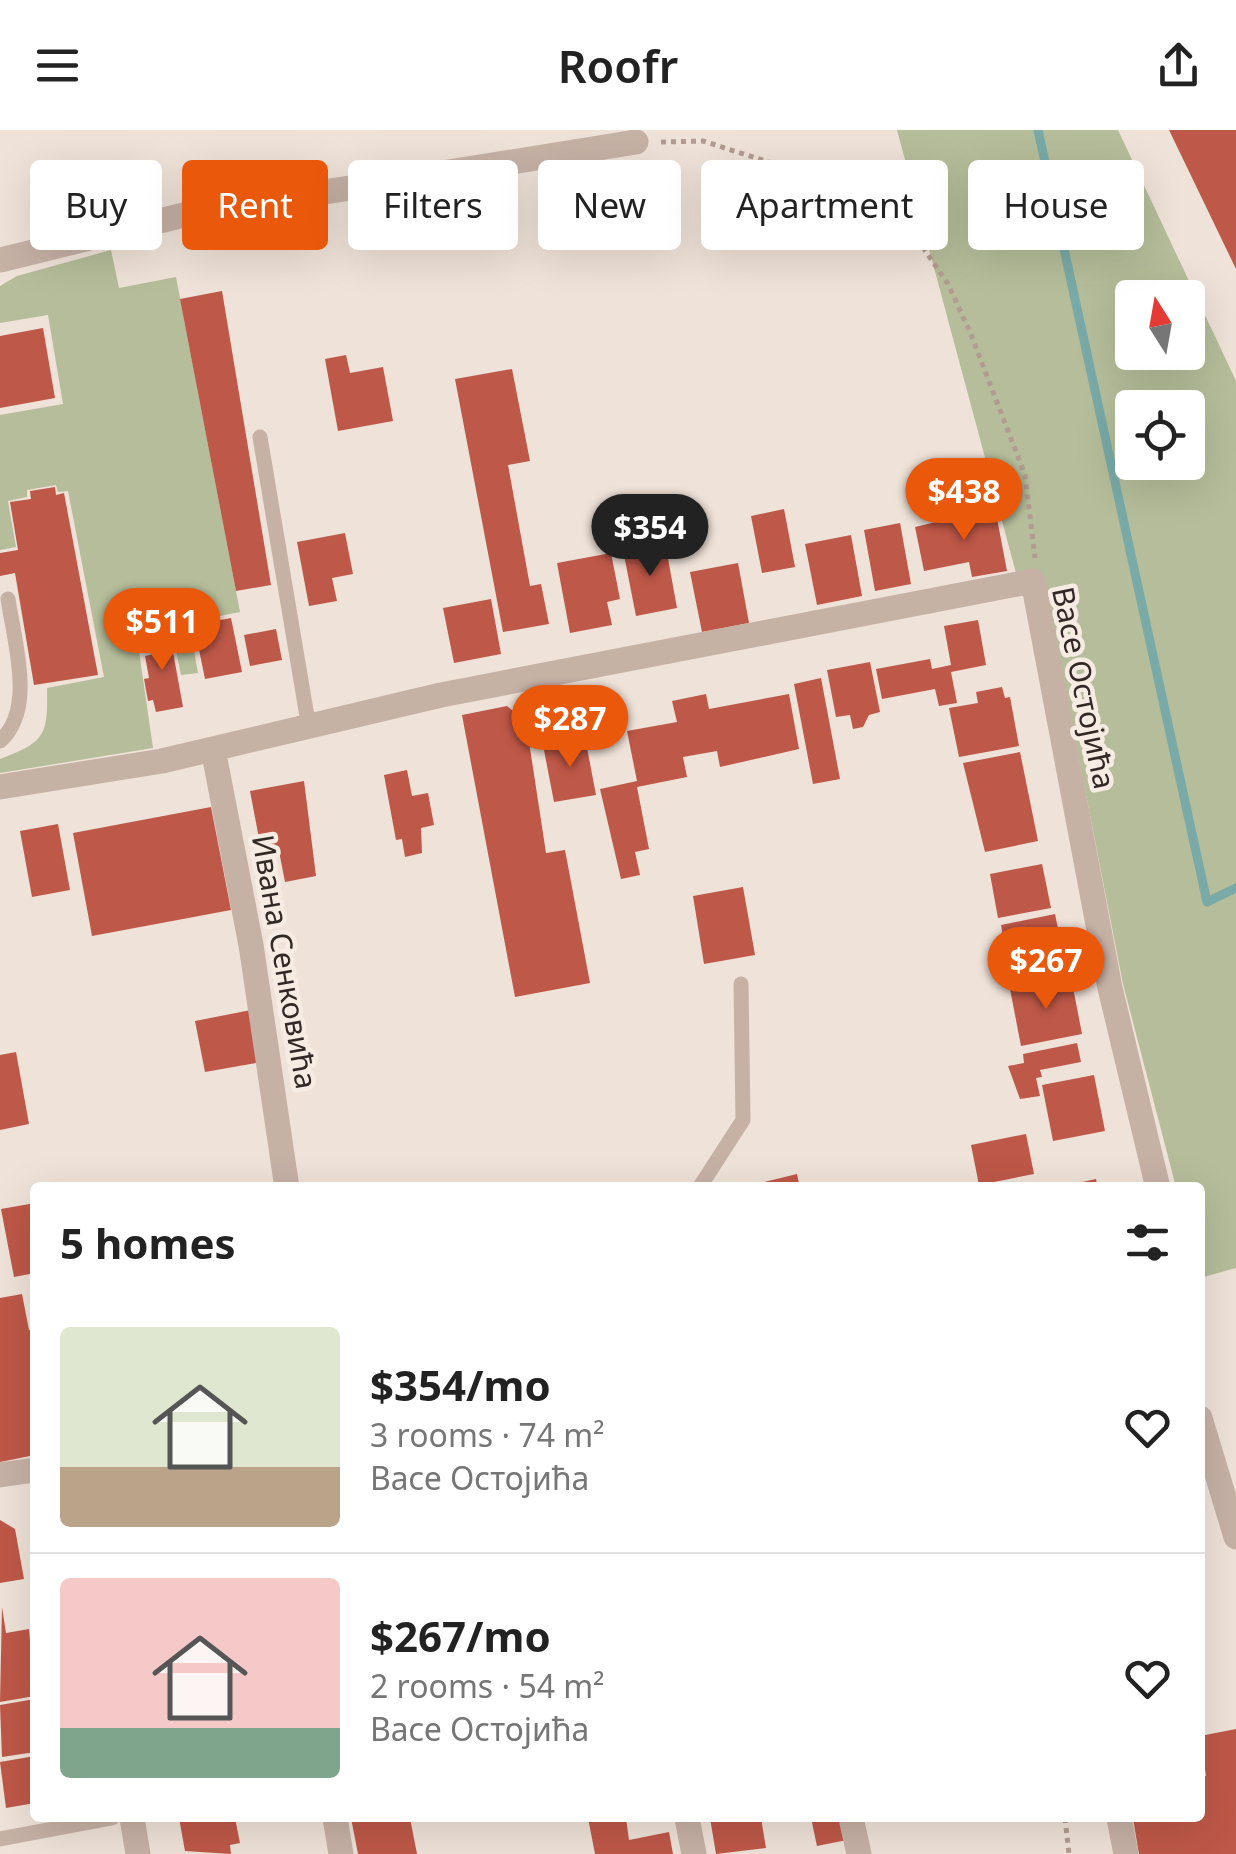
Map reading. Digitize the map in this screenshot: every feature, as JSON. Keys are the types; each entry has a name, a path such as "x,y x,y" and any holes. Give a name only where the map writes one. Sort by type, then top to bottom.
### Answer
{"street":[{"path":"0,260 188,214 636,142"},
{"name":"Васе Остојића","path":"0,786 58,780 309,728 440,694 1033,581 1110,988 1157,1182"},
{"name":"Ивана Сенковића","path":"213,749 251,945 287,1182"},
{"path":"1205,1435 1236,1537"},
{"path":"0,1474 30,1471"},
{"path":"133,1822 138,1854"},
{"path":"336,1822 341,1854"},
{"path":"688,1822 694,1854"},
{"path":"853,1822 859,1854"},
{"path":"1120,1822 1126,1854"}],"lane":[{"path":"260,436 309,728"},
{"path":"0,741 14,729 18,706 8,599"},
{"path":"703,1182 743,1120 741,984"},
{"path":"0,1839 91,1822"}],"path":[{"path":"636,142 703,141 834,183 884,211 922,246 948,284 970,332 1025,475 1035,559 1033,581"},
{"path":"1065,1822 1069,1854"}],"green space":[{"path":"897,130 1118,130 1132,160 968,160 968,250 1144,250 1144,185 1189,280 1115,280 1115,370 1205,370 1205,315 1236,381 1236,1268 1205,1277 1205,1182 1175,1182 1123,984 1057,646 1016,573 929,250 948,250 948,160 905,160"},
{"path":"111,250 119,288 176,277 240,612 189,622 198,673 181,675 171,625 136,631 153,748 0,773 0,759 35,742 41,735 47,688 104,677 68,491 58,492 56,485 27,490 27,497 8,501 16,547 0,550 0,415 63,404 48,315 0,323 0,286 17,276"}],"building":[{"path":"1169,130 1236,130 1236,269"},
{"path":"222,291 271,585 236,591 180,299"},
{"path":"43,328 55,398 0,408 0,336"},
{"path":"346,355 350,373 383,367 393,421 338,431 325,359"},
{"path":"512,369 530,461 508,465 530,586 541,584 549,624 503,632 455,379"},
{"path":"55,487 56,495 64,493 98,675 34,685 15,573 0,576 0,553 18,550 10,502 31,499 30,491"},
{"path":"995,508 1007,571 972,577 969,562 924,571 915,527"},
{"path":"784,509 795,567 762,573 751,516"},
{"path":"900,523 911,584 875,591 864,530"},
{"path":"345,533 353,574 332,578 337,601 309,606 297,542"},
{"path":"851,535 862,596 817,605 805,544"},
{"path":"665,542 677,608 636,616 623,550"},
{"path":"611,553 620,599 607,602 612,625 570,633 557,563"},
{"path":"738,563 749,623 702,632 690,572"},
{"path":"491,599 501,654 454,663 443,608"},
{"path":"231,618 242,672 205,679 194,625"},
{"path":"978,620 986,665 951,672 957,703 939,706 935,689 882,699 876,669 930,659 932,669 951,665 944,626"},
{"path":"276,629 282,660 250,666 244,635"},
{"path":"169,630 183,707 156,712 153,700 148,701 144,679 149,678 145,656 154,654 152,643 143,645 141,635"},
{"path":"870,662 880,712 869,715 863,727 853,729 850,715 836,717 827,670"},
{"path":"821,678 840,779 813,784 794,684"},
{"path":"1002,687 1005,698 1010,697 1019,746 959,757 949,708 978,703 976,692"},
{"path":"706,694 709,709 789,694 799,749 720,767 717,751 683,757 687,777 637,787 649,849 635,852 640,875 621,879 600,789 637,781 627,731 677,722 672,701"},
{"path":"507,706 526,722 546,853 565,850 590,983 515,997 462,715"},
{"path":"585,737 596,795 554,802 543,745"},
{"path":"1020,752 1038,841 985,852 963,763"},
{"path":"407,770 412,796 428,793 434,825 421,828 422,853 405,857 402,839 396,840 384,775"},
{"path":"304,781 316,876 285,882 278,846 261,849 250,791"},
{"path":"211,807 231,910 92,936 73,833"},
{"path":"58,824 70,890 32,897 20,831"},
{"path":"1042,864 1051,908 998,918 990,874"},
{"path":"743,887 755,955 704,964 693,896"},
{"path":"1055,914 1064,958 1009,969 1001,925"},
{"path":"1071,977 1082,1034 1021,1046 1010,989"},
{"path":"251,1010 261,1062 205,1072 195,1021"},
{"path":"1077,1043 1081,1062 1040,1070 1042,1077 1036,1078 1040,1096 1020,1099 1008,1066 1024,1063 1023,1054"},
{"path":"16,1052 29,1124 0,1130 0,1055"},
{"path":"1094,1075 1105,1131 1053,1141 1042,1085"},
{"path":"1026,1134 1034,1174 978,1182 971,1145"},
{"path":"797,1174 799,1182 764,1182"},
{"path":"30,1204 30,1274 14,1277 1,1209"},
{"path":"22,1294 30,1330 30,1456 0,1462 0,1298"},
{"path":"0,1520 15,1529 24,1579 0,1583"},
{"path":"2,1607 6,1633 29,1629 30,1697 0,1702"},
{"path":"30,1700 30,1753 2,1757 0,1705"},
{"path":"1236,1729 1236,1854 1139,1854 1134,1822 1205,1822 1205,1735"},
{"path":"30,1757 30,1804 6,1808 0,1762"},
{"path":"180,1822 236,1822 240,1843 230,1845 231,1854 185,1851"},
{"path":"352,1822 411,1822 417,1854 358,1854"},
{"path":"589,1822 627,1822 629,1840 669,1832 673,1854 595,1854"},
{"path":"711,1822 762,1822 766,1848 716,1854"},
{"path":"812,1822 843,1822 847,1840 817,1846"}],"waterway":[{"path":"1038,130 1207,902 1236,888"}]}
